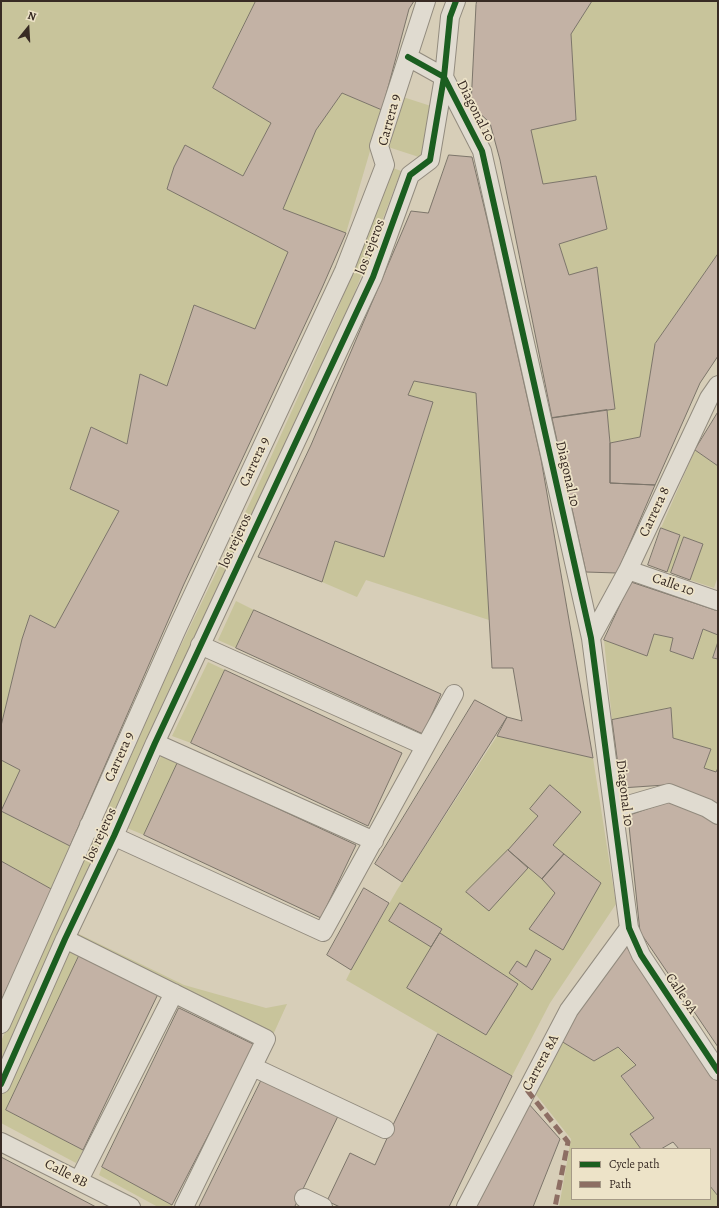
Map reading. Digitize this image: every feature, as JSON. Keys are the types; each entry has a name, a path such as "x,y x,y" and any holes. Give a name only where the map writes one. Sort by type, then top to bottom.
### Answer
{"street":[{"name":"Carrera 9","path":"1,1024 176,631 344,271 385,165 379,146 426,1"},
{"name":"los rejeros","path":"1,1084 65,940 114,836 154,743 373,277 410,175 430,160 444,77 450,17 456,1"},
{"name":"Diagonal 10","path":"408,57 444,77 482,151 591,638 629,928"},
{"name":"Carrera 8","path":"591,638 628,570 708,398 718,385"},
{"name":"Calle 10","path":"628,570 718,601"},
{"path":"200,645 425,746"},
{"path":"89,825 323,932 454,694"},
{"path":"154,743 374,841"},
{"path":"614,809 669,793 707,808 718,815"},
{"name":"Calle 9A","path":"629,928 641,955 718,1071"},
{"name":"Carrera 8A","path":"466,1207 569,1010 629,928"},
{"path":"65,940 174,992 266,1039 184,1207"},
{"path":"79,1180 174,992"},
{"path":"253,1067 385,1129"},
{"name":"Calle 8B","path":"1,1142 131,1207"},
{"path":"304,1198 323,1207"}],"shaded area":[{"path":"1,1 256,1 213,88 271,123 243,176 185,145 174,167 167,188 288,252 255,329 194,305 167,386 140,374 127,444 91,427 70,489 119,511 55,628 30,615 22,639 1,726"},
{"path":"592,1 718,1 718,254 655,344 640,437 610,443 607,410 615,409 597,268 569,275 559,244 607,229 596,176 543,184 531,130 576,120 571,34"},
{"path":"342,93 382,110 346,233 283,209 316,130"},
{"path":"403,97 434,107 422,158 385,146"},
{"path":"393,168 401,171 347,313 263,494 165,698 114,814 105,809 157,695 255,492 338,309"},
{"path":"414,381 476,393 489,620 366,580 357,597 322,582 335,541 384,557 433,403 408,395"},
{"path":"695,450 718,466 718,576 714,588 690,580 703,544 684,537 671,573 667,572 680,535 661,528"},
{"path":"236,601 254,610 236,648 218,640"},
{"path":"703,629 718,635 718,642 713,658 718,659 718,768 716,772 704,768 711,749 673,738 671,708 612,720 604,640 647,656 654,634 673,638 670,651 693,659"},
{"path":"208,662 225,670 191,743 172,736"},
{"path":"497,736 593,758 616,904 550,1003 512,1076 346,980 397,890"},
{"path":"162,754 178,762 144,835 127,828"},
{"path":"1,760 20,770 2,811 70,846 53,890 1,861"},
{"path":"94,838 101,841 1,1061 1,1041"},
{"path":"77,933 184,985 266,1008 287,1004 272,1037 74,940"},
{"path":"68,951 79,956 6,1110 83,1150 76,1163 1,1123 1,1097"},
{"path":"561,1041 594,1061 618,1047 636,1065 621,1077 654,1118 630,1134 640,1148 571,1148 571,1200 711,1200 711,1187 718,1196 718,1207 559,1207 571,1139 534,1092"},
{"path":"102,1167 172,1205 171,1207 158,1207 99,1175"}],"building":[{"path":"256,1 414,1 409,9 382,110 342,93 316,130 283,209 346,233 322,288 184,584 70,846 1,811 20,770 1,760 1,726 22,639 30,615 55,628 119,511 70,489 91,427 127,444 140,374 167,386 194,305 255,329 288,252 167,189 174,167 185,145 243,176 271,123 213,88"},
{"path":"477,1 592,1 571,34 576,120 531,130 543,184 596,176 607,229 559,244 569,275 597,267 615,409 552,418 500,160 490,123 471,105"},
{"path":"449,155 472,157 488,223 541,459 593,758 497,736 507,717 522,721 513,668 492,668 476,393 414,381 408,395 433,402 384,557 335,541 322,582 258,557 311,445 411,211 428,213"},
{"path":"718,254 718,356 700,383 655,485 610,483 610,443 640,437 655,344"},
{"path":"607,410 610,443 610,483 655,485 617,573 586,572 552,418"},
{"path":"718,412 718,466 695,450"},
{"path":"661,528 680,535 667,572 648,565"},
{"path":"684,537 703,544 690,580 671,573"},
{"path":"631,582 718,611 718,635 703,629 693,659 670,651 673,638 654,634 647,656 604,640"},
{"path":"254,610 441,694 423,734 236,648"},
{"path":"718,642 718,659 713,658"},
{"path":"225,670 402,753 368,826 191,743"},
{"path":"475,700 507,717 402,882 375,864"},
{"path":"671,708 673,738 711,749 704,768 716,772 718,768 718,805 665,785 621,788 612,720"},
{"path":"178,762 356,845 321,918 144,835"},
{"path":"550,785 581,812 553,845 564,854 542,879 508,850 538,816 530,809"},
{"path":"671,801 718,822 718,1047 640,932 628,816"},
{"path":"508,850 528,868 489,911 466,892"},
{"path":"564,854 601,883 563,950 529,929 555,893 542,879"},
{"path":"1,861 53,890 1,1001"},
{"path":"364,888 389,903 351,970 327,955"},
{"path":"400,903 442,929 431,947 389,921"},
{"path":"440,933 518,984 486,1035 407,988"},
{"path":"626,946 718,1082 718,1196 711,1187 711,1148 678,1148 673,1142 663,1148 640,1148 630,1134 654,1118 621,1076 636,1065 618,1047 594,1061 561,1041 575,1013"},
{"path":"536,950 551,959 532,990 509,973 517,961 526,967"},
{"path":"79,956 158,994 83,1150 6,1110"},
{"path":"179,1008 255,1045 172,1205 102,1167"},
{"path":"438,1034 512,1076 449,1207 340,1207 327,1201 350,1153 375,1165"},
{"path":"263,1077 339,1114 295,1206 296,1207 199,1207"},
{"path":"528,1103 560,1139 533,1207 477,1207"},
{"path":"1,1157 96,1207 1,1207"}],"marked path":[{"path":"527,1090 568,1142 555,1207"}],"cycle path":[{"path":"1,1084 65,939 114,836 155,743 373,277 410,175 430,160 444,77 450,17 456,1"},
{"path":"408,57 444,77 482,151 591,638 629,928 641,955 718,1071"}]}
